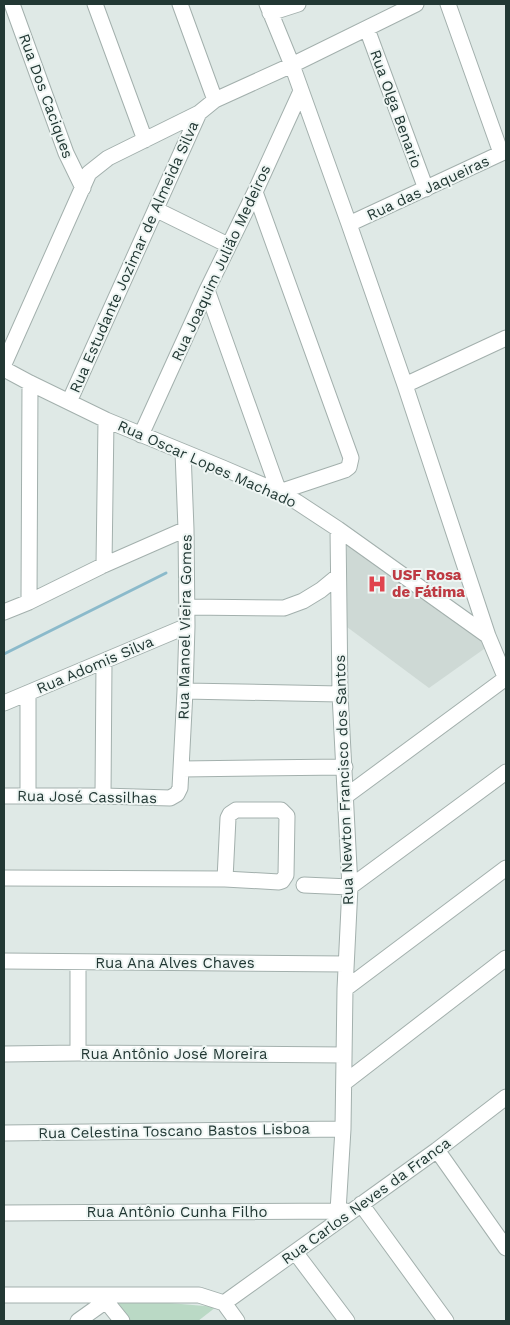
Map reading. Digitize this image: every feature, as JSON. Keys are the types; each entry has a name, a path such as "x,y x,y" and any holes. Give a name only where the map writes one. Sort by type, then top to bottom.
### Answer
{"street":[{"name":"Rua Dos Caciques","path":"12,4 66,152 83,188"},
{"path":"95,4 144,140"},
{"path":"180,4 215,100"},
{"path":"298,4 273,9 496,643 506,678 346,796"},
{"path":"4,364 89,174 97,166 108,158 199,113 215,100 292,65 416,4"},
{"path":"448,4 504,152"},
{"name":"Rua Olga Benario","path":"367,29 426,189"},
{"name":"Rua Joaquim Julião Medeiros","path":"141,435 301,92"},
{"name":"Rua Estudante Jozimar de Almeida Silva","path":"69,402 199,113"},
{"name":"Rua das Jaqueiras","path":"349,224 504,152"},
{"path":"207,290 278,492 345,470 351,462 351,458 255,192"},
{"path":"157,210 228,245"},
{"path":"405,385 506,338"},
{"name":"Rua Oscar Lopes Machado","path":"4,368 30,383 106,420 278,492 296,502 338,529 496,643"},
{"path":"29,602 30,383"},
{"path":"104,565 106,420"},
{"name":"Rua Manoel Vieira Gomes","path":"170,798 179,791 182,768 185,691 187,607 183,452"},
{"path":"4,612 186,529"},
{"name":"Rua Newton Francisco dos Santos","path":"338,529 340,694 350,887 345,989 343,1129 350,1209"},
{"path":"187,607 284,608 303,601 321,590 338,576"},
{"name":"Rua Adomis Silva","path":"4,703 187,626"},
{"path":"103,796 104,662"},
{"path":"185,691 340,694"},
{"path":"28,693 28,796"},
{"path":"182,768 345,766"},
{"path":"304,885 350,887 506,772"},
{"name":"Rua José Cassilhas","path":"4,796 170,798"},
{"path":"4,878 225,879 278,882 286,875 287,820 285,812 281,810 236,810 230,814 228,818 225,879"},
{"path":"345,989 506,868"},
{"path":"344,1083 506,958"},
{"name":"Rua Ana Alves Chaves","path":"4,961 346,964"},
{"path":"78,962 78,1053"},
{"name":"Rua Antônio José Moreira","path":"4,1054 344,1055"},
{"name":"Rua Carlos Neves da Franca","path":"224,1303 295,1252 350,1209 504,1103"},
{"name":"Rua Celestina Toscano Bastos Lisboa","path":"4,1133 343,1129"},
{"path":"438,1150 506,1248"},
{"path":"350,1209 446,1321"},
{"name":"Rua Antônio Cunha Filho","path":"4,1213 350,1209"},
{"path":"295,1252 347,1321"},
{"path":"4,1295 104,1298 199,1295 224,1303 237,1321"},
{"path":"78,1321 104,1298"},
{"path":"104,1298 122,1321"}],"shaded area":[{"name":"USF Rosa de Fátima","path":"347,542 491,644 429,688 347,627"}],"green space":[{"path":"111,1298 216,1307 198,1321 128,1321"}],"waterway":[{"path":"4,654 166,573"}],"place":[{"name":"USF Rosa de Fátima","path":"377,584"}]}
